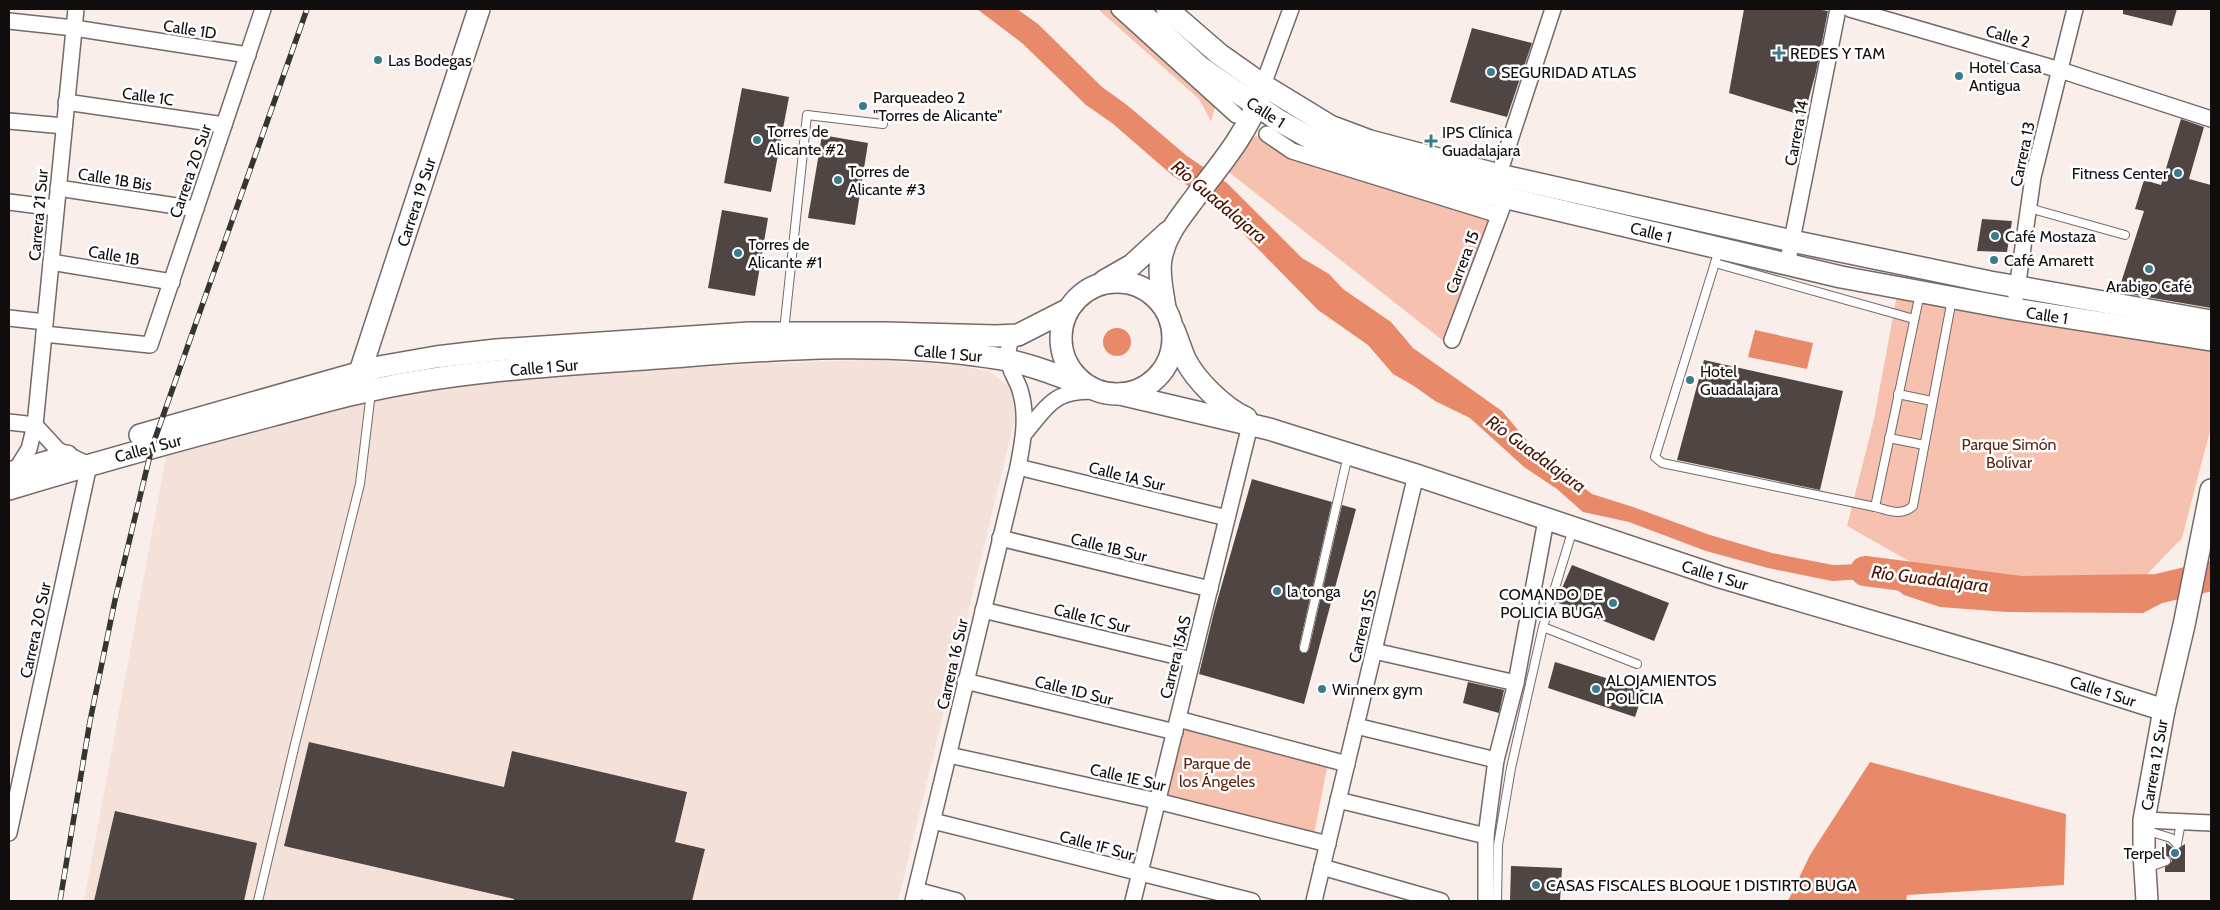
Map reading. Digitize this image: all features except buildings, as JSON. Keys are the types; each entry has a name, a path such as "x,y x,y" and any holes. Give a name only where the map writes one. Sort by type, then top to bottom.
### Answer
{"main road":[{"name":"Carrera 19 Sur","path":"362,392 360,372 479,9"},
{"name":"Calle 1","path":"1137,9 1200,67 1256,106 1302,135 1381,164 1718,256 1787,265 1920,293 2211,340"},
{"name":"Calle 1","path":"1168,9 1219,54 1263,85 1330,126 1499,195 1792,241 2018,287 2211,321"},
{"path":"1224,84 1236,115 1238,140"},
{"path":"1174,226 1132,265 1081,293 1067,310 1061,327 1061,346 1066,364 1077,378 1104,391 1136,390 1150,383 1169,360 1173,343 1160,261 1164,244 1174,226 1238,140 1256,106 1263,85"},
{"path":"1238,140 1260,128 1278,126 1302,135"},
{"path":"1094,286 1102,283 1123,282 1139,286 1156,297 1169,317"},
{"name":"Calle 1 Sur","path":"11,478 67,456 360,372 436,357 496,350 750,334 1018,335 1067,310"},
{"name":"Calle 1 Sur","path":"1169,317 1186,360 1198,378 1224,405 1257,425"},
{"name":"Calle 1 Sur","path":"11,478 89,464 362,392 437,378 514,369 733,352 852,347 931,351 991,357 1046,371 1104,391 1257,425 1416,475 1573,529 1732,580 2060,677 2164,710"},
{"name":"Carrera 12 Sur","path":"2147,901 2144,825 2164,710 2184,625 2211,490"}],"street":[{"name":"Carrera 21 Sur","path":"11,478 29,449 35,425 76,9"},
{"name":"Carrera 20 Sur","path":"45,328 150,345 263,9"},
{"path":"1119,9 1236,115"},
{"path":"1263,85 1291,9"},
{"name":"Carrera 15","path":"1452,340 1499,195 1553,9"},
{"name":"Carrera 14","path":"1787,265 1838,9"},
{"name":"Calle 2","path":"1850,9 2060,70 2211,119"},
{"name":"Carrera 13","path":"2014,309 2033,177 2075,9"},
{"name":"Calle 1D","path":"9,21 74,28 248,55"},
{"name":"Calle 1C","path":"66,102 224,125"},
{"path":"9,121 64,126"},
{"path":"1267,134 1292,152 1499,195"},
{"name":"Calle 1B Bis","path":"58,188 196,209"},
{"path":"9,202 56,208"},
{"name":"Calle 1B","path":"51,262 172,282"},
{"path":"9,318 45,328"},
{"path":"1008,361 1008,347 1011,340 1018,335"},
{"name":"Carrera 16 Sur","path":"915,896 965,681 1018,467 1024,434 1021,392 1008,361"},
{"path":"1024,434 1052,401 1080,390 1104,391"},
{"path":"9,422 35,425 49,443 67,456 89,464"},
{"name":"Carrera 15AS","path":"1133,901 1227,518 1257,425"},
{"name":"Carrera 20 Sur","path":"9,833 16,762 89,464"},
{"name":"Calle 1A Sur","path":"1018,467 1227,518"},
{"name":"Carrera 15S","path":"1314,901 1416,475"},
{"path":"1486,901 1486,836 1496,760 1516,682 1546,520"},
{"name":"Calle 1B Sur","path":"1000,538 1210,589"},
{"name":"Calle 1C Sur","path":"983,610 1192,660"},
{"path":"1374,651 1516,682"},
{"name":"Calle 1D Sur","path":"965,681 1176,726"},
{"path":"1176,726 1347,764"},
{"path":"1356,726 1496,760"},
{"name":"Calle 1E Sur","path":"949,755 1158,801 1328,844"},
{"path":"1338,800 1486,836"},
{"name":"Calle 1F Sur","path":"933,821 1252,901"},
{"path":"2144,825 2181,822 2211,823"},
{"path":"1322,867 1441,901"},
{"path":"915,896 957,901"}],"lane":[{"path":"784,333 807,115 883,124"},
{"path":"2028,208 2125,235"},
{"path":"1914,318 1718,256 1655,457 1662,464 1875,506 1898,513 1907,511 1913,506 1952,298"},
{"path":"1875,506 1920,293"},
{"path":"258,901 360,484 362,392"},
{"path":"1898,394 1932,401"},
{"path":"1889,438 1924,445"},
{"path":"1304,648 1348,455"},
{"path":"1497,901 1498,844 1511,768 1543,627 1573,529"},
{"path":"1543,627 1637,664"},
{"path":"2144,825 2171,838 2177,844 2181,822"},
{"path":"2145,869 2166,861"}],"shaded area":[{"path":"870,360 955,365 989,371 1011,388 1015,418 898,901 84,901 166,457 351,405 461,385 566,375 754,364"}],"green space":[{"path":"1098,9 1122,9 1218,97 1211,121 1199,99"},
{"path":"1288,132 1502,196 1446,343 1225,169 1244,141 1259,135"},
{"name":"Parque Simón Bolívar","path":"1897,295 2211,347 2211,427 2182,538 2128,594 2054,595 1957,588 1847,526 1874,419"},
{"name":"Parque de los Ángeles","path":"1181,725 1328,763 1314,834 1162,797"}],"water":[{"path":"977,9 1017,9 1038,24 1102,87 1127,105 1187,156 1227,183 1302,258 1329,274 1343,289 1391,322 1413,348 1502,411 1534,449 1592,494 1710,535 1772,553 1833,565 1865,564 1898,572 1912,581 1943,591 2047,598 2139,598 2161,585 2211,574 2211,590 2168,600 2143,613 2007,612 1940,607 1904,595 1892,586 1865,579 1832,581 1768,568 1706,551 1629,522 1583,512 1557,489 1524,467 1470,418 1435,401 1393,374 1368,345 1318,310 1212,202 1172,175 1112,123 1086,105 1022,43"},
{"path":"1117,328 1127,332 1131,342 1127,352 1117,356 1107,352 1103,342 1107,332"},
{"path":"1755,330 1813,343 1807,369 1748,357"},
{"path":"1870,762 2066,814 2064,885 1907,895 1906,901 1788,901 1810,855"}],"waterway":[{"name":"Río Guadalajara","path":"1865,571 2020,591 2157,589 2211,576"}],"railway":[{"path":"60,901 90,721 115,600 152,447 307,9"}],"place":[{"name":"REDES Y TAM","path":"1779,53"},
{"name":"Las Bodegas","path":"378,60"},
{"name":"SEGURIDAD ATLAS","path":"1491,72"},
{"name":"Hotel Casa Antigua","path":"1959,76"},
{"name":"Parqueadeo 2 \"Torres de Alicante\"","path":"863,106"},
{"name":"Torres de Alicante #2","path":"757,140"},
{"name":"IPS Clínica Guadalajara","path":"1431,141"},
{"name":"Fitness Center","path":"2178,173"},
{"name":"Torres de Alicante #3","path":"838,180"},
{"name":"Café Mostaza","path":"1995,236"},
{"name":"Torres de Alicante #1","path":"738,253"},
{"name":"Café Amarett","path":"1994,260"},
{"name":"Arabigo Café","path":"2149,269"},
{"name":"Hotel Guadalajara","path":"1690,380"},
{"name":"la tonga","path":"1277,591"},
{"name":"COMANDO DE POLICIA BUGA","path":"1613,603"},
{"name":"Winnerx gym","path":"1322,689"},
{"name":"ALOJAMIENTOS POLICIA","path":"1596,689"},
{"name":"Terpel","path":"2175,853"},
{"name":"CASAS FISCALES BLOQUE 1 DISTIRTO BUGA","path":"1536,885"}]}
